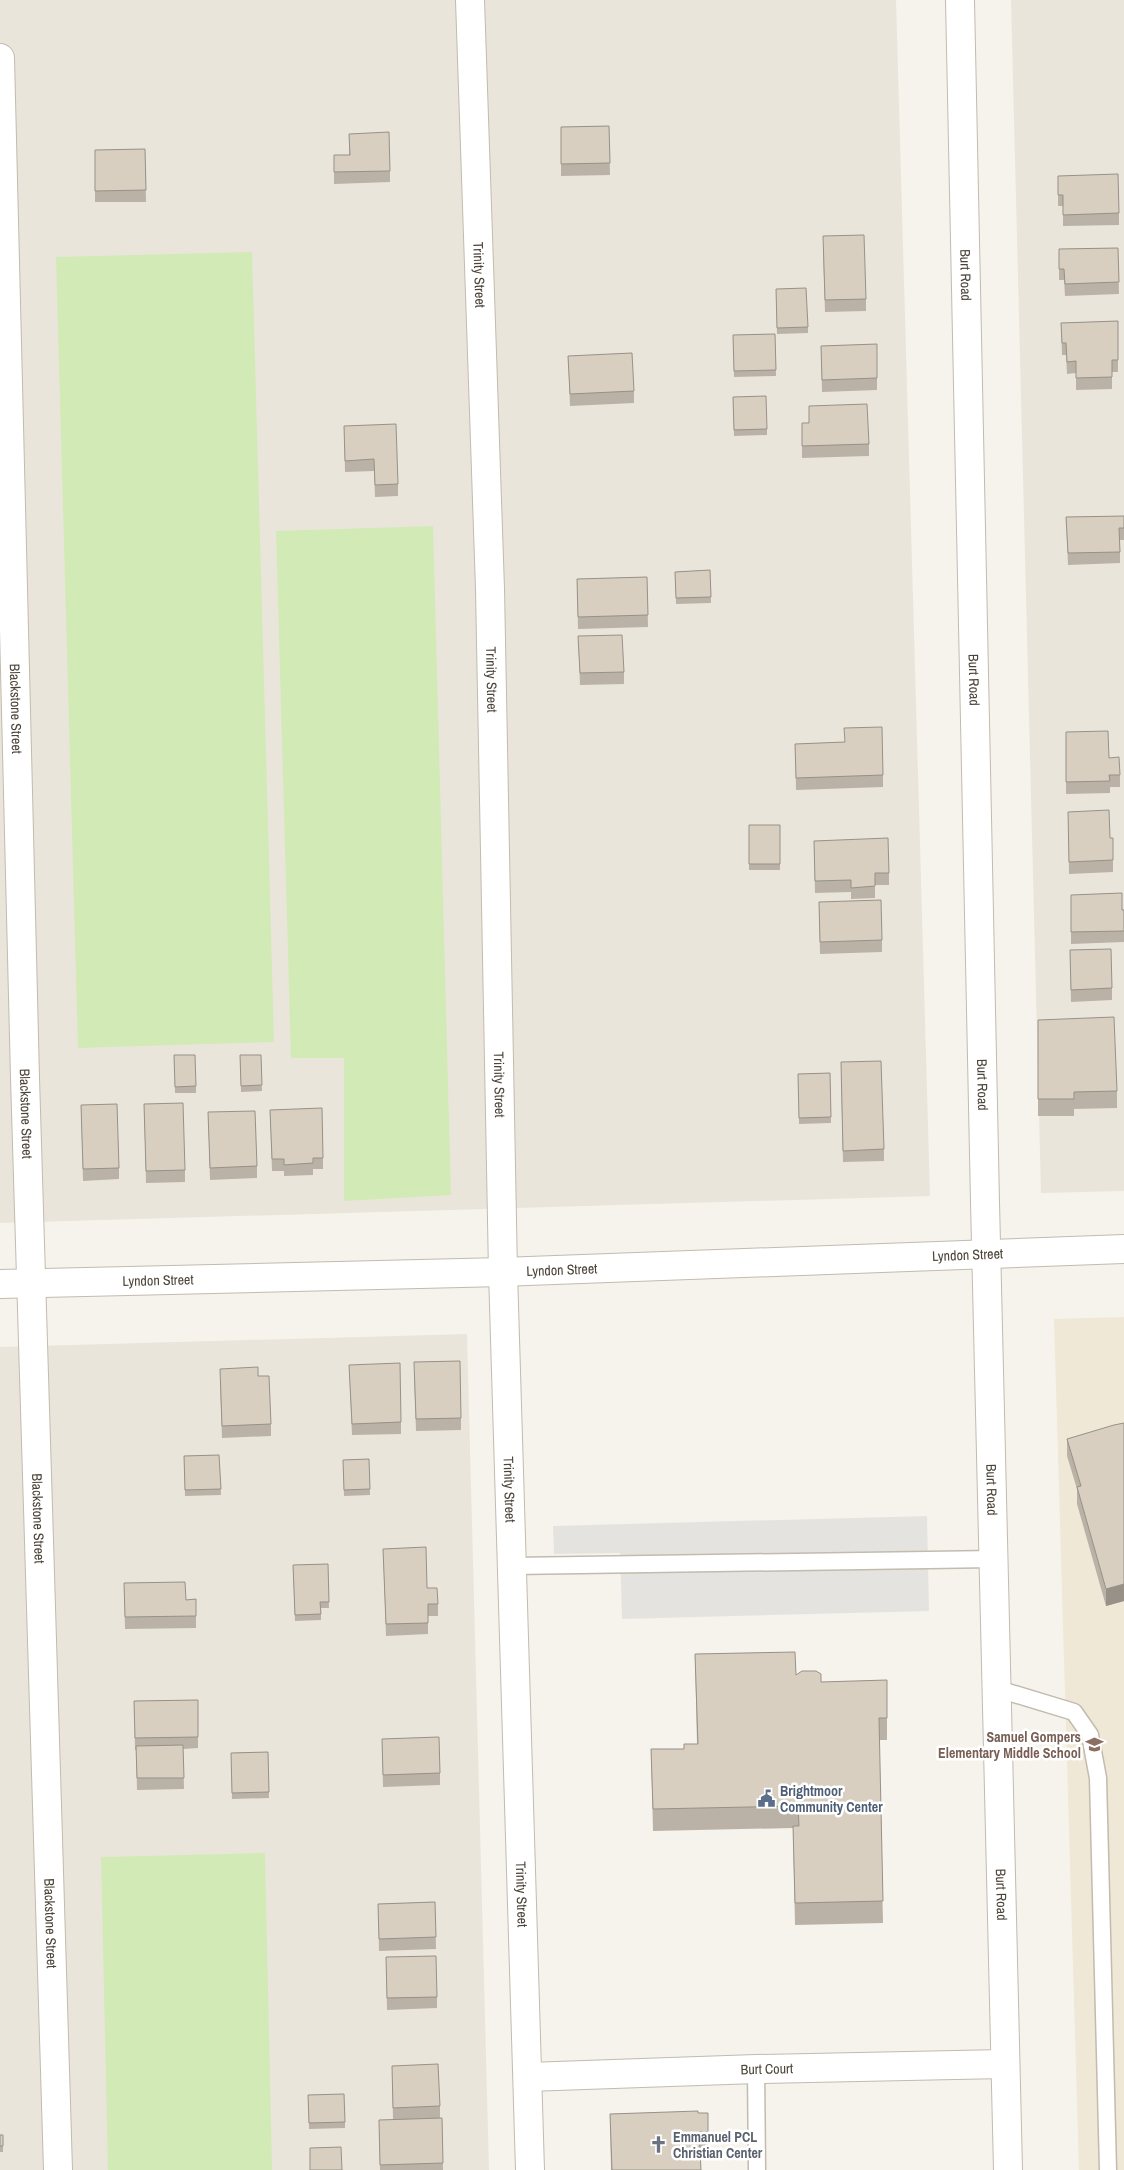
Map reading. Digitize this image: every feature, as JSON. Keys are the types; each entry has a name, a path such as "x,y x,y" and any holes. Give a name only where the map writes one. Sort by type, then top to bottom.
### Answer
{"street":[{"name":"Trinity Street","path":"470,0 490,589 503,1272 530,2170"},
{"name":"Burt Road","path":"960,0 986,1254 998,1689 1004,2064 1008,2170"},
{"name":"Blackstone Street","path":"0,58 32,1284 58,2170"},
{"name":"Lyndon Street","path":"0,1284 503,1272 1124,1249"},
{"name":"Burt Court","path":"528,2077 756,2069 1004,2064"}],"lane":[{"path":"513,1566 994,1559"},
{"path":"998,1689 1074,1712 1090,1736 1098,1778 1108,2170"},
{"path":"756,2069 758,2170"}],"shaded area":[{"path":"0,0 896,0 930,1196 0,1223"},
{"path":"1011,0 1124,0 1124,1191 1041,1193"},
{"name":"Samuel Gompers Elementary Middle School","path":"1124,1317 1124,2170 1079,2170 1054,1319"},
{"path":"467,1334 489,2170 0,2170 0,1347"},
{"path":"927,1516 929,1611 622,1619 620,1553 554,1554 553,1526"}],"green space":[{"path":"252,252 274,1042 78,1048 56,257"},
{"path":"433,526 451,1195 344,1201 344,1058 291,1058 276,531"},
{"path":"265,1853 272,2170 108,2170 101,1857"}],"building":[{"path":"609,126 610,163 561,164 561,127"},
{"path":"389,132 390,171 334,172 334,155 350,155 349,134"},
{"path":"145,149 146,190 95,191 95,150"},
{"path":"1118,174 1119,213 1063,215 1063,195 1058,195 1058,176"},
{"path":"864,235 866,299 825,300 823,236"},
{"path":"1118,248 1119,282 1065,284 1064,269 1059,269 1059,249"},
{"path":"806,288 808,327 777,328 776,289"},
{"path":"1118,321 1118,360 1112,360 1112,377 1076,378 1076,361 1067,362 1066,343 1062,343 1061,323"},
{"path":"775,334 776,370 734,371 733,335"},
{"path":"877,344 877,378 822,380 821,346"},
{"path":"632,353 634,391 570,394 568,356"},
{"path":"766,396 767,429 734,430 733,397"},
{"path":"867,404 869,444 802,446 802,423 809,423 809,406"},
{"path":"396,424 398,484 375,485 374,459 345,461 344,426"},
{"path":"1124,516 1124,528 1119,528 1120,552 1068,553 1066,517"},
{"path":"710,570 711,597 676,598 675,572"},
{"path":"647,577 648,615 578,617 577,579"},
{"path":"622,635 624,672 580,673 578,636"},
{"path":"882,727 883,775 796,778 795,744 845,742 844,728"},
{"path":"1108,731 1109,758 1119,757 1120,775 1109,775 1110,781 1066,782 1066,732"},
{"path":"1109,810 1110,838 1113,838 1113,860 1069,862 1068,812"},
{"path":"749,825 780,825 780,864 749,864"},
{"path":"888,838 889,873 875,873 875,886 851,888 851,880 815,881 814,841"},
{"path":"1122,893 1124,931 1071,932 1071,895"},
{"path":"881,900 882,940 820,942 819,902"},
{"path":"1111,949 1112,988 1071,990 1070,950"},
{"path":"1114,1017 1117,1091 1074,1092 1074,1099 1038,1099 1038,1020"},
{"path":"174,1055 195,1055 196,1086 175,1087"},
{"path":"240,1055 261,1055 262,1085 241,1086"},
{"path":"881,1061 884,1149 843,1151 841,1062"},
{"path":"830,1073 831,1117 799,1118 798,1074"},
{"path":"183,1103 185,1170 146,1171 144,1104"},
{"path":"117,1104 119,1168 83,1169 81,1105"},
{"path":"322,1108 323,1158 313,1158 313,1163 284,1165 284,1159 272,1159 270,1110"},
{"path":"255,1111 257,1166 210,1168 208,1112"},
{"path":"460,1361 461,1418 416,1419 414,1362"},
{"path":"400,1363 401,1422 352,1424 349,1365"},
{"path":"258,1367 258,1376 269,1376 271,1424 222,1426 220,1369"},
{"path":"1124,1423 1124,1584 1106,1589 1077,1487 1081,1486 1067,1439"},
{"path":"219,1455 221,1489 185,1490 184,1456"},
{"path":"369,1459 370,1489 344,1490 343,1460"},
{"path":"426,1547 427,1588 437,1588 438,1604 428,1604 428,1623 386,1624 383,1549"},
{"path":"328,1564 329,1602 320,1602 321,1614 295,1615 293,1565"},
{"path":"185,1582 186,1600 196,1599 196,1616 125,1617 124,1583"},
{"name":"Brightmoor Community Center","path":"795,1652 796,1675 802,1671 816,1671 821,1674 821,1682 887,1680 887,1718 879,1718 883,1901 795,1903 793,1826 799,1826 798,1806 653,1809 651,1749 684,1749 684,1744 698,1744 695,1654"},
{"path":"198,1700 198,1737 135,1738 134,1701"},
{"path":"439,1737 440,1773 383,1775 382,1739"},
{"path":"183,1745 184,1778 137,1778 136,1746"},
{"path":"268,1752 269,1792 232,1793 231,1753"},
{"path":"435,1902 436,1937 379,1939 378,1904"},
{"path":"436,1956 437,1997 387,1998 386,1957"},
{"path":"438,2064 440,2106 393,2108 392,2066"},
{"path":"344,2094 345,2122 309,2123 308,2095"},
{"name":"Emmanuel PCL Christian Center","path":"698,2111 698,2113 708,2113 708,2132 699,2132 701,2170 612,2170 610,2114"},
{"path":"442,2118 443,2163 380,2165 379,2120"},
{"path":"0,2135 3,2135 3,2146 0,2146"},
{"path":"341,2147 342,2170 310,2170 310,2148"}],"place":[{"name":"Samuel Gompers Elementary Middle School","path":"1095,1745"},
{"name":"Brightmoor Community Center","path":"766,1799"},
{"name":"Emmanuel PCL Christian Center","path":"659,2145"}]}
